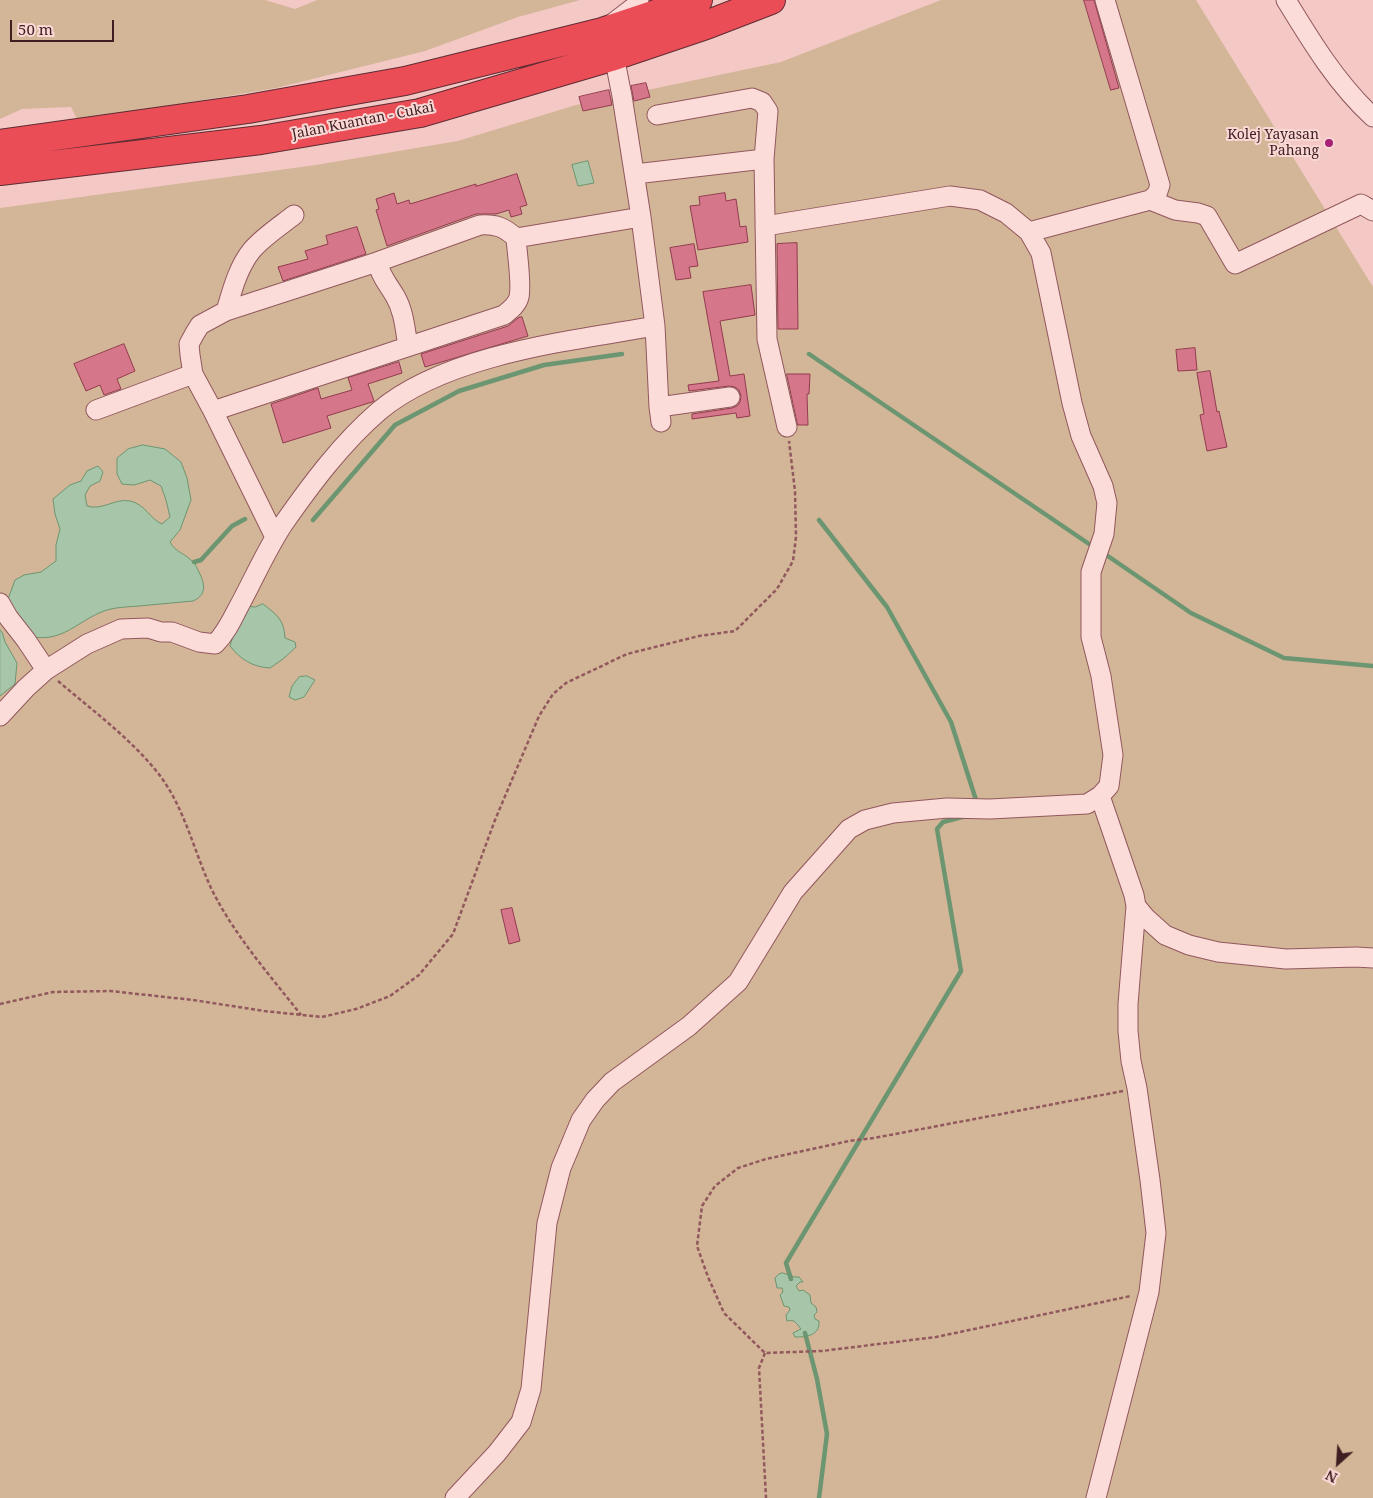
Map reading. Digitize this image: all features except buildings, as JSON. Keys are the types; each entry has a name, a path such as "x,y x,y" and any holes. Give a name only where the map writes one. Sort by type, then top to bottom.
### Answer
{"highway":[{"name":"Jalan Kuantan - Cukai","path":"0,171 260,140 420,113 608,44 698,0"},
{"name":"Jalan Kuantan - Cukai","path":"0,144 248,108 608,44 706,25 771,0"}],"street":[{"path":"639,0 608,44 622,96 635,174 655,326 660,415 730,397"},
{"path":"1029,232 1150,200 1157,194 1160,185 1105,0"},
{"path":"1286,0 1339,80 1359,104 1373,117"},
{"path":"657,115 752,98 762,102 768,111 764,159 767,339 787,427"},
{"path":"635,174 764,159"},
{"path":"455,1498 497,1453 521,1422 531,1388 547,1223 561,1168 581,1120 595,1100 612,1082 689,1026 738,982 793,892 849,829 865,820 893,813 947,808 990,809 1087,804 1100,796 1109,786 1113,755 1101,676 1091,637 1091,572 1104,534 1107,504 1103,486 1081,436 1072,403 1041,253 1029,232 1006,213 980,200 950,196 765,226"},
{"path":"1150,200 1175,210 1207,216 1235,264 1361,204 1373,211"},
{"path":"226,311 234,285 252,250 294,215"},
{"path":"516,238 641,217"},
{"path":"213,412 504,315 512,309 519,299 516,238 507,230 493,224 480,225 377,262 226,311 200,325 189,344 193,374 275,537"},
{"path":"377,262 380,275 401,308 408,346"},
{"path":"0,716 46,670 87,644 121,629 148,628 172,632 199,642 215,644 222,637 275,537 300,500 346,443 380,411 419,385 469,365 530,348 655,326"},
{"path":"96,410 193,374"},
{"path":"0,604 46,670"},
{"path":"1096,1498 1149,1292 1156,1233 1128,1031 1128,1004 1136,906 1134,895 1100,796"},
{"path":"1136,906 1144,917 1165,935 1218,952 1286,958 1373,958"}],"path":[{"path":"0,1004 53,992 110,991 322,1017 356,1010 390,996 419,975 453,934 495,820 539,716 553,694 566,683 627,654 699,636 735,631 777,589 793,561 796,537 795,491 787,427"},
{"path":"46,670 133,745 162,778 180,810 212,888 236,932 301,1015"},
{"path":"1136,1088 874,1138 849,1141 766,1159 738,1168 715,1186 702,1206 697,1246 708,1278 724,1312 765,1353 822,1351 936,1337 1149,1292"},
{"path":"765,1353 759,1368 766,1498"}],"shaded area":[{"path":"0,0 265,0 295,9 317,0 580,0 518,17 425,51 276,88 78,121 71,107 22,109 0,119"},
{"path":"941,0 1196,0 1373,287 1373,1498 0,1498 0,208 316,165 458,141 576,105 781,62"},
{"path":"588,161 594,183 578,186 572,165"},
{"path":"143,445 165,449 181,462 187,478 191,500 180,530 170,542 196,565 204,589 201,596 193,601 122,607 108,610 51,637 29,636 7,602 15,580 24,575 41,572 56,561 56,545 60,529 53,499 70,485 81,481 87,471 98,466 103,472 100,481 90,486 85,495 87,506 98,507 119,501 130,501 140,505 162,524 170,517 161,486 150,480 134,485 122,484 117,474 117,458 128,449"},
{"path":"263,604 279,618 283,626 285,638 295,642 296,647 270,668 248,662 230,646 237,623 246,606 255,607"},
{"path":"0,630 17,663 15,684 0,696"},
{"path":"307,676 315,680 304,697 295,700 289,697 292,686 299,677"},
{"path":"783,1273 799,1277 803,1282 796,1286 799,1291 803,1290 810,1295 811,1303 816,1307 817,1312 814,1315 815,1319 819,1321 819,1326 815,1333 811,1335 795,1337 793,1333 801,1329 794,1321 787,1321 786,1315 790,1310 789,1307 784,1306 780,1295 783,1292 782,1288 777,1288 775,1278"}],"waterway":[{"path":"313,520 395,425 459,391 544,365 622,354"},
{"path":"809,354 1095,548"},
{"path":"194,562 201,560 232,526 245,519"},
{"path":"819,520 887,607 951,722 976,800 975,805"},
{"path":"1102,552 1191,613 1284,658 1373,666"},
{"path":"791,1279 786,1263 961,971 937,829 943,822 966,816"},
{"path":"805,1333 817,1379 827,1434 819,1498"}],"place":[{"name":"Kolej Yayasan Pahang","path":"1329,143"}]}
